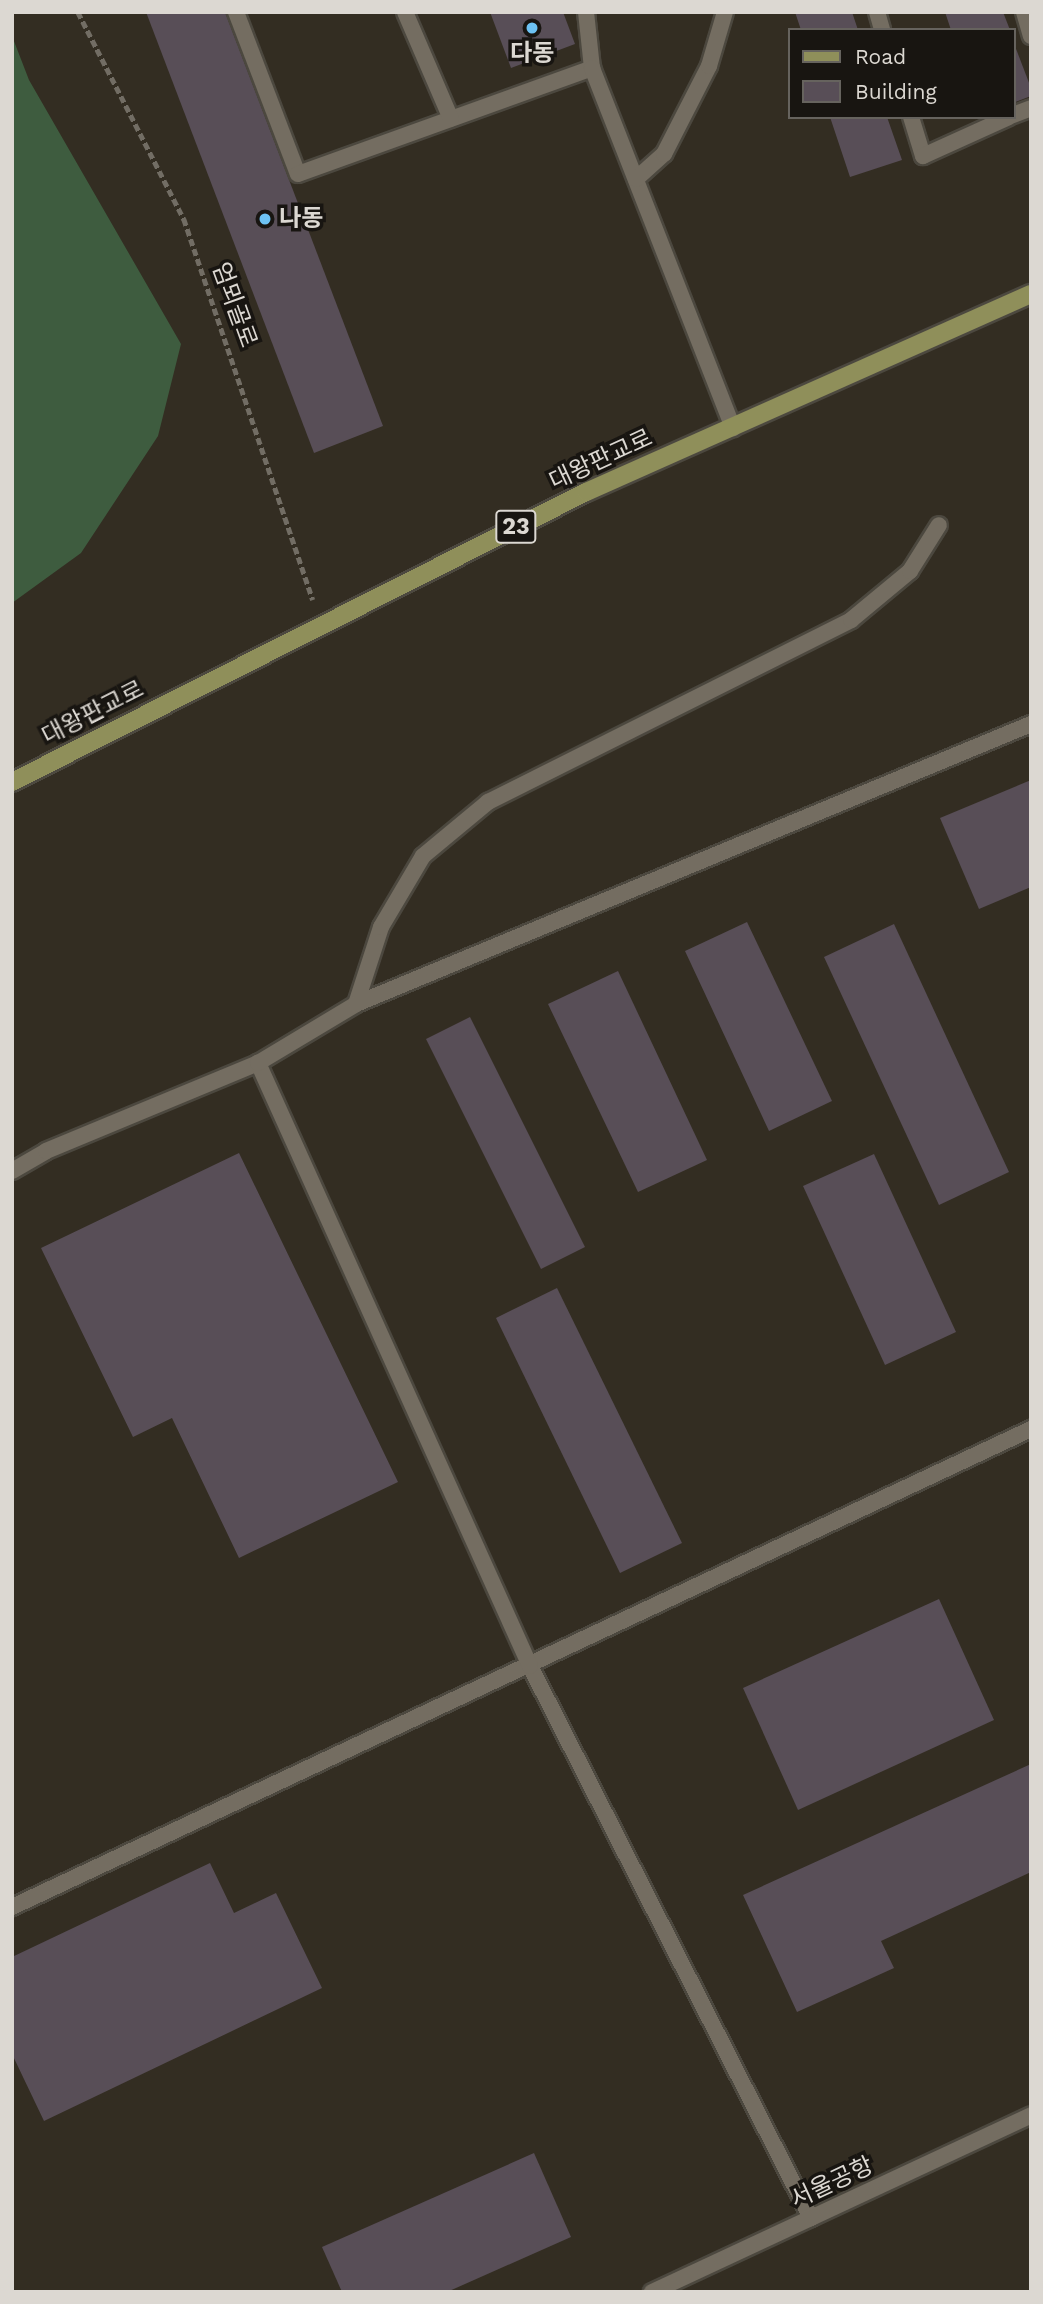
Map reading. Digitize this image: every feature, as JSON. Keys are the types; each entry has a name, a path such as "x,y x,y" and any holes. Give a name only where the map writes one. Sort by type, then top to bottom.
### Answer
{"main road":[{"name":"대왕판교로","path":"12,782 586,492 1031,294"}],"lane":[{"path":"236,12 298,174 593,68"},
{"path":"405,12 451,119"},
{"path":"586,12 593,68 733,428"},
{"path":"636,179 664,154 709,66 724,12"},
{"path":"1024,12 1031,36"},
{"path":"912,119 923,156 1004,119"},
{"path":"356,1004 381,927 423,856 488,802 851,620 910,571 939,525"},
{"path":"12,1171 46,1150 258,1063 356,1004 1031,724"},
{"path":"258,1063 530,1666 811,2218"},
{"path":"12,1907 253,1791 530,1666 1031,1429"},
{"name":"서울공항","path":"652,2292 1031,2115"}],"path":[{"name":"엄뫼골로","path":"78,12 184,219 321,624"}],"green space":[{"path":"12,36 29,80 181,344 158,436 81,553 12,603"}],"building":[{"name":"나동","path":"146,12 225,12 383,426 314,453"},
{"name":"다동","path":"490,12 563,12 575,44 511,68"},
{"path":"795,12 852,12 857,28 800,28"},
{"path":"945,12 1003,12 1009,28 950,28"},
{"path":"1015,46 1031,88 1031,96 1015,102"},
{"path":"831,119 888,119 902,160 850,177"},
{"path":"1031,780 1031,887 979,909 940,818"},
{"path":"747,922 832,1101 769,1131 685,951"},
{"path":"894,924 1009,1172 939,1205 824,957"},
{"path":"618,971 707,1160 638,1192 548,1004"},
{"path":"470,1017 585,1247 541,1269 426,1039"},
{"path":"239,1153 398,1482 239,1558 172,1418 133,1437 41,1248"},
{"path":"874,1154 956,1332 885,1365 803,1186"},
{"path":"557,1288 682,1543 620,1573 496,1318"},
{"path":"939,1599 994,1720 798,1810 743,1688"},
{"path":"1031,1764 1031,1872 881,1941 894,1968 797,2012 743,1895"},
{"path":"210,1863 234,1913 276,1893 322,1988 44,2121 12,2054 12,1957"},
{"path":"534,2153 571,2237 447,2292 342,2292 322,2247"}],"place":[{"name":"다동","path":"532,28"},
{"name":"나동","path":"265,219"}]}
